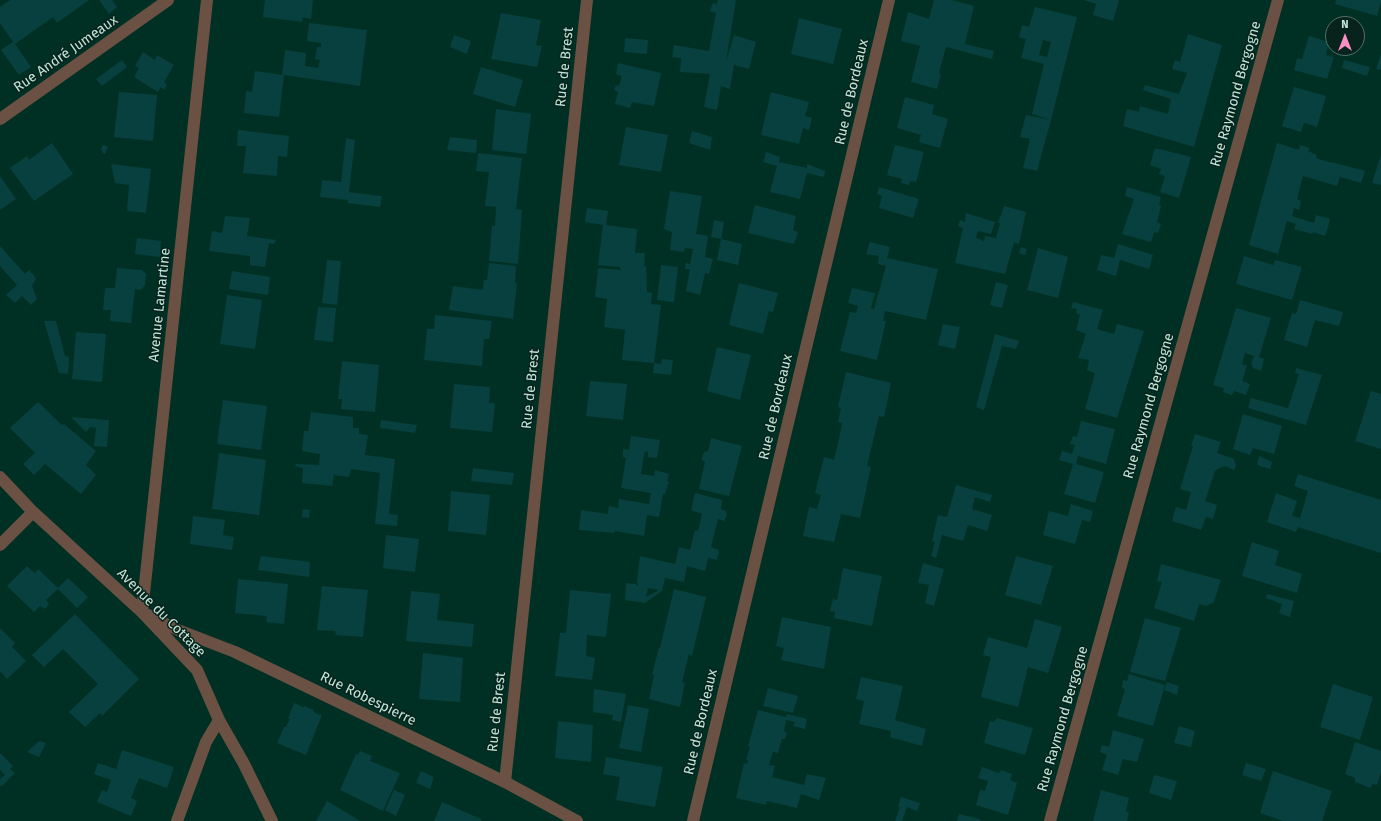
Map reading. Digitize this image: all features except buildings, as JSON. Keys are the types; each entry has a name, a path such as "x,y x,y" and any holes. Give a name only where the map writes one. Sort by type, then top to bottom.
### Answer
{"street":[{"name":"Rue André Jumeaux","path":"0,119 168,0"},
{"name":"Avenue Lamartine","path":"142,612 207,0"},
{"name":"Rue de Brest","path":"505,782 587,0"},
{"name":"Rue de Bordeaux","path":"693,821 889,0"},
{"name":"Rue Raymond Bergogne","path":"1050,821 1278,0"},
{"name":"Avenue du Cottage","path":"0,477 33,512 142,612 197,670 220,720 272,821"},
{"path":"0,545 33,512"},
{"name":"Rue Robespierre","path":"142,612 178,630 235,652 505,782 577,821"},
{"path":"177,821 206,742 220,720"}]}
